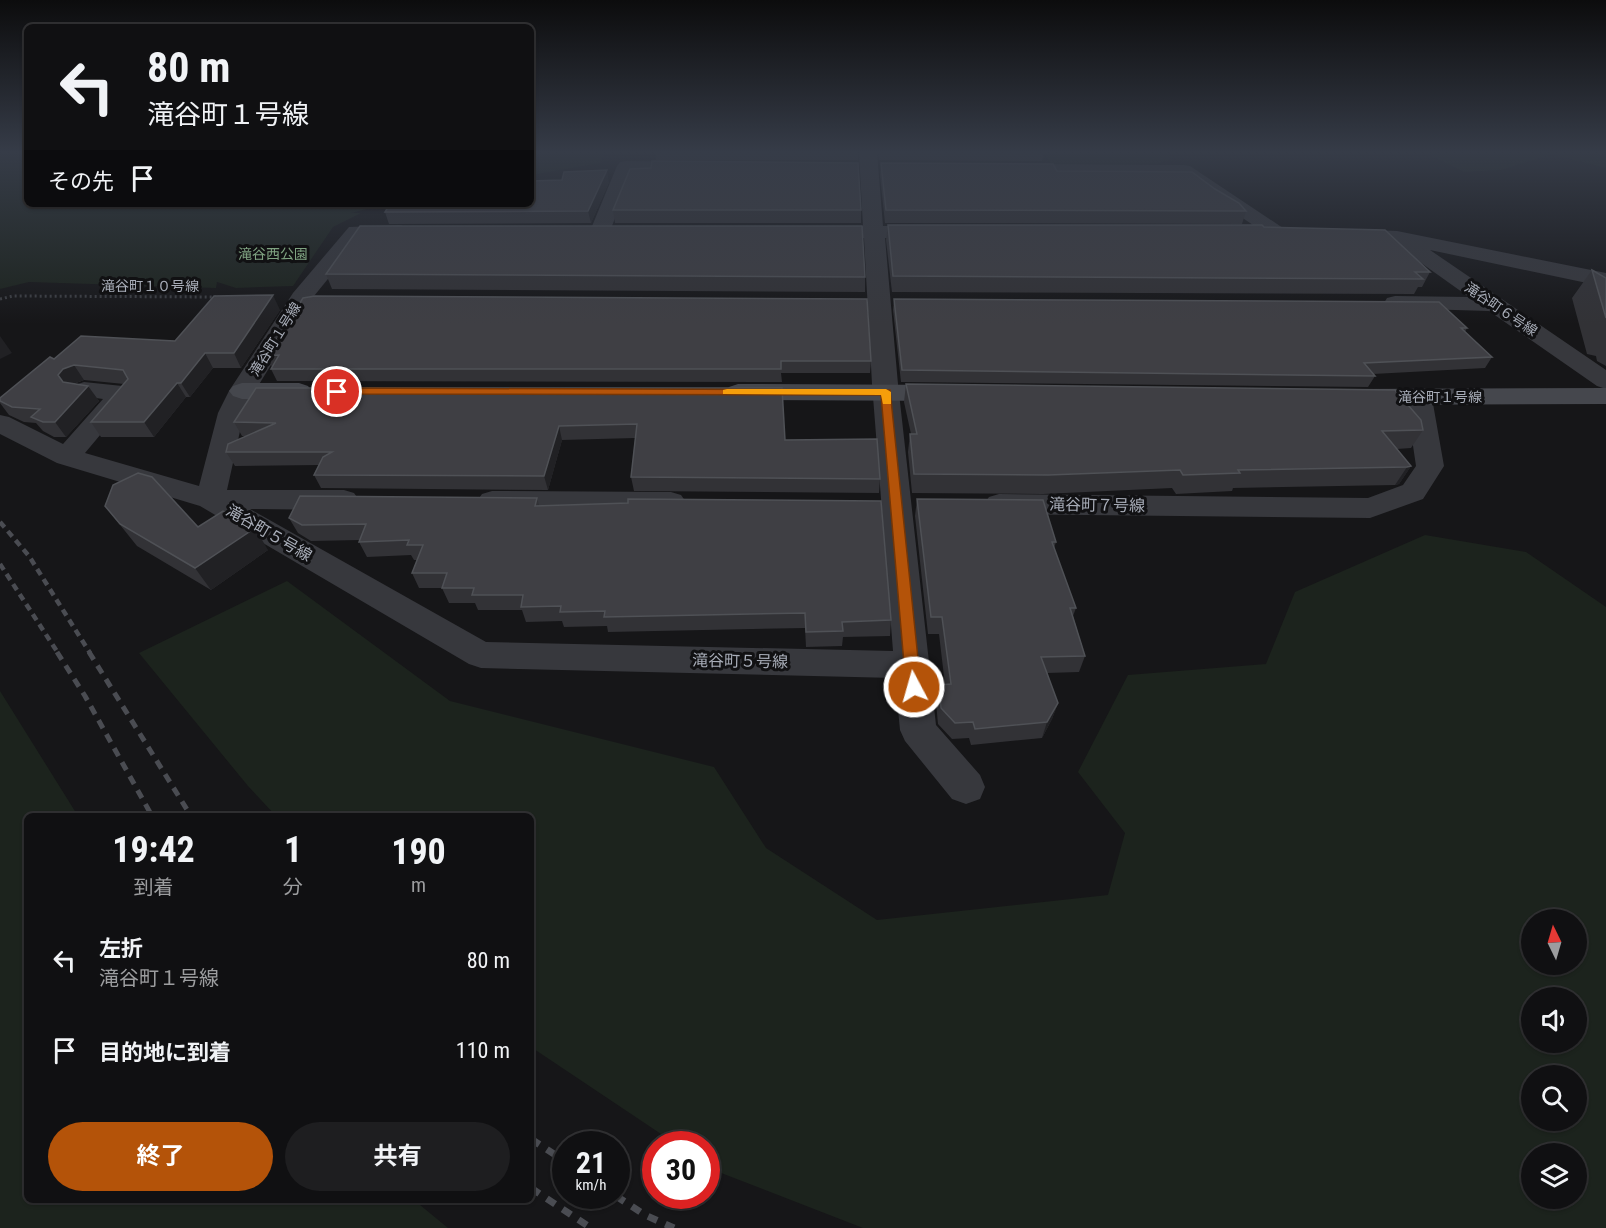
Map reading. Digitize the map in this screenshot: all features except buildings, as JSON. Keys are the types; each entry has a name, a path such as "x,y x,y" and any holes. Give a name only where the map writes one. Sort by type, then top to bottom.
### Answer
{"street":[{"path":"600,231 609,209"},
{"path":"871,209 918,730 966,787"},
{"path":"1242,209 1276,232"},
{"name":"滝谷町１号線","path":"242,392 301,298 356,231 426,231"},
{"path":"577,231 624,231"},
{"path":"802,232 956,232"},
{"path":"1240,232 1298,233"},
{"path":"1331,234 1397,237 1606,280"},
{"name":"滝谷町６号線","path":"1397,237 1606,381"},
{"path":"301,298 325,298"},
{"path":"1376,303 1494,304"},
{"path":"67,457 123,392 84,390"},
{"name":"滝谷町１号線","path":"242,392 326,392"},
{"name":"滝谷町５号線","path":"242,392 231,413 210,499 481,655 911,665"},
{"path":"719,392 969,393"},
{"name":"滝谷町１号線","path":"1336,397 1606,396"},
{"name":"滝谷町７号線","path":"967,504 1370,508 1413,492 1430,466 1419,398"},
{"path":"0,423 67,457 210,499 375,500"},
{"path":"470,501 695,502"}],"path":[{"name":"滝谷町１０号線","path":"0,300 13,296 220,297"}],"green space":[{"name":"滝谷西公園","path":"0,209 366,209 351,213 361,213 333,227 293,286 236,288 217,282 216,288 29,282 0,289"},
{"path":"1425,535 1526,552 1606,607 1606,1228 863,1228 720,1173 720,1131 657,1131 534,1049 534,813 273,813 248,786 139,653 287,581 450,701 714,767 766,848 877,920 1108,895 1125,833 1078,772 1128,675 1266,664 1295,592"},
{"path":"0,691 76,813 24,813 24,1203 418,1203 448,1228 0,1228"}],"railway":[{"path":"0,522 29,556 90,653"},
{"path":"0,564 58,653"},
{"path":"57,652 85,696 150,813"},
{"path":"89,652 189,813"},
{"path":"534,1141 552,1153"},
{"path":"534,1190 591,1228"},
{"path":"630,1205 645,1215 674,1228"}],"slow traffic":[{"path":"727,392 886,392 887,402"}],"route":[{"path":"337,392 886,392 914,687"}]}
